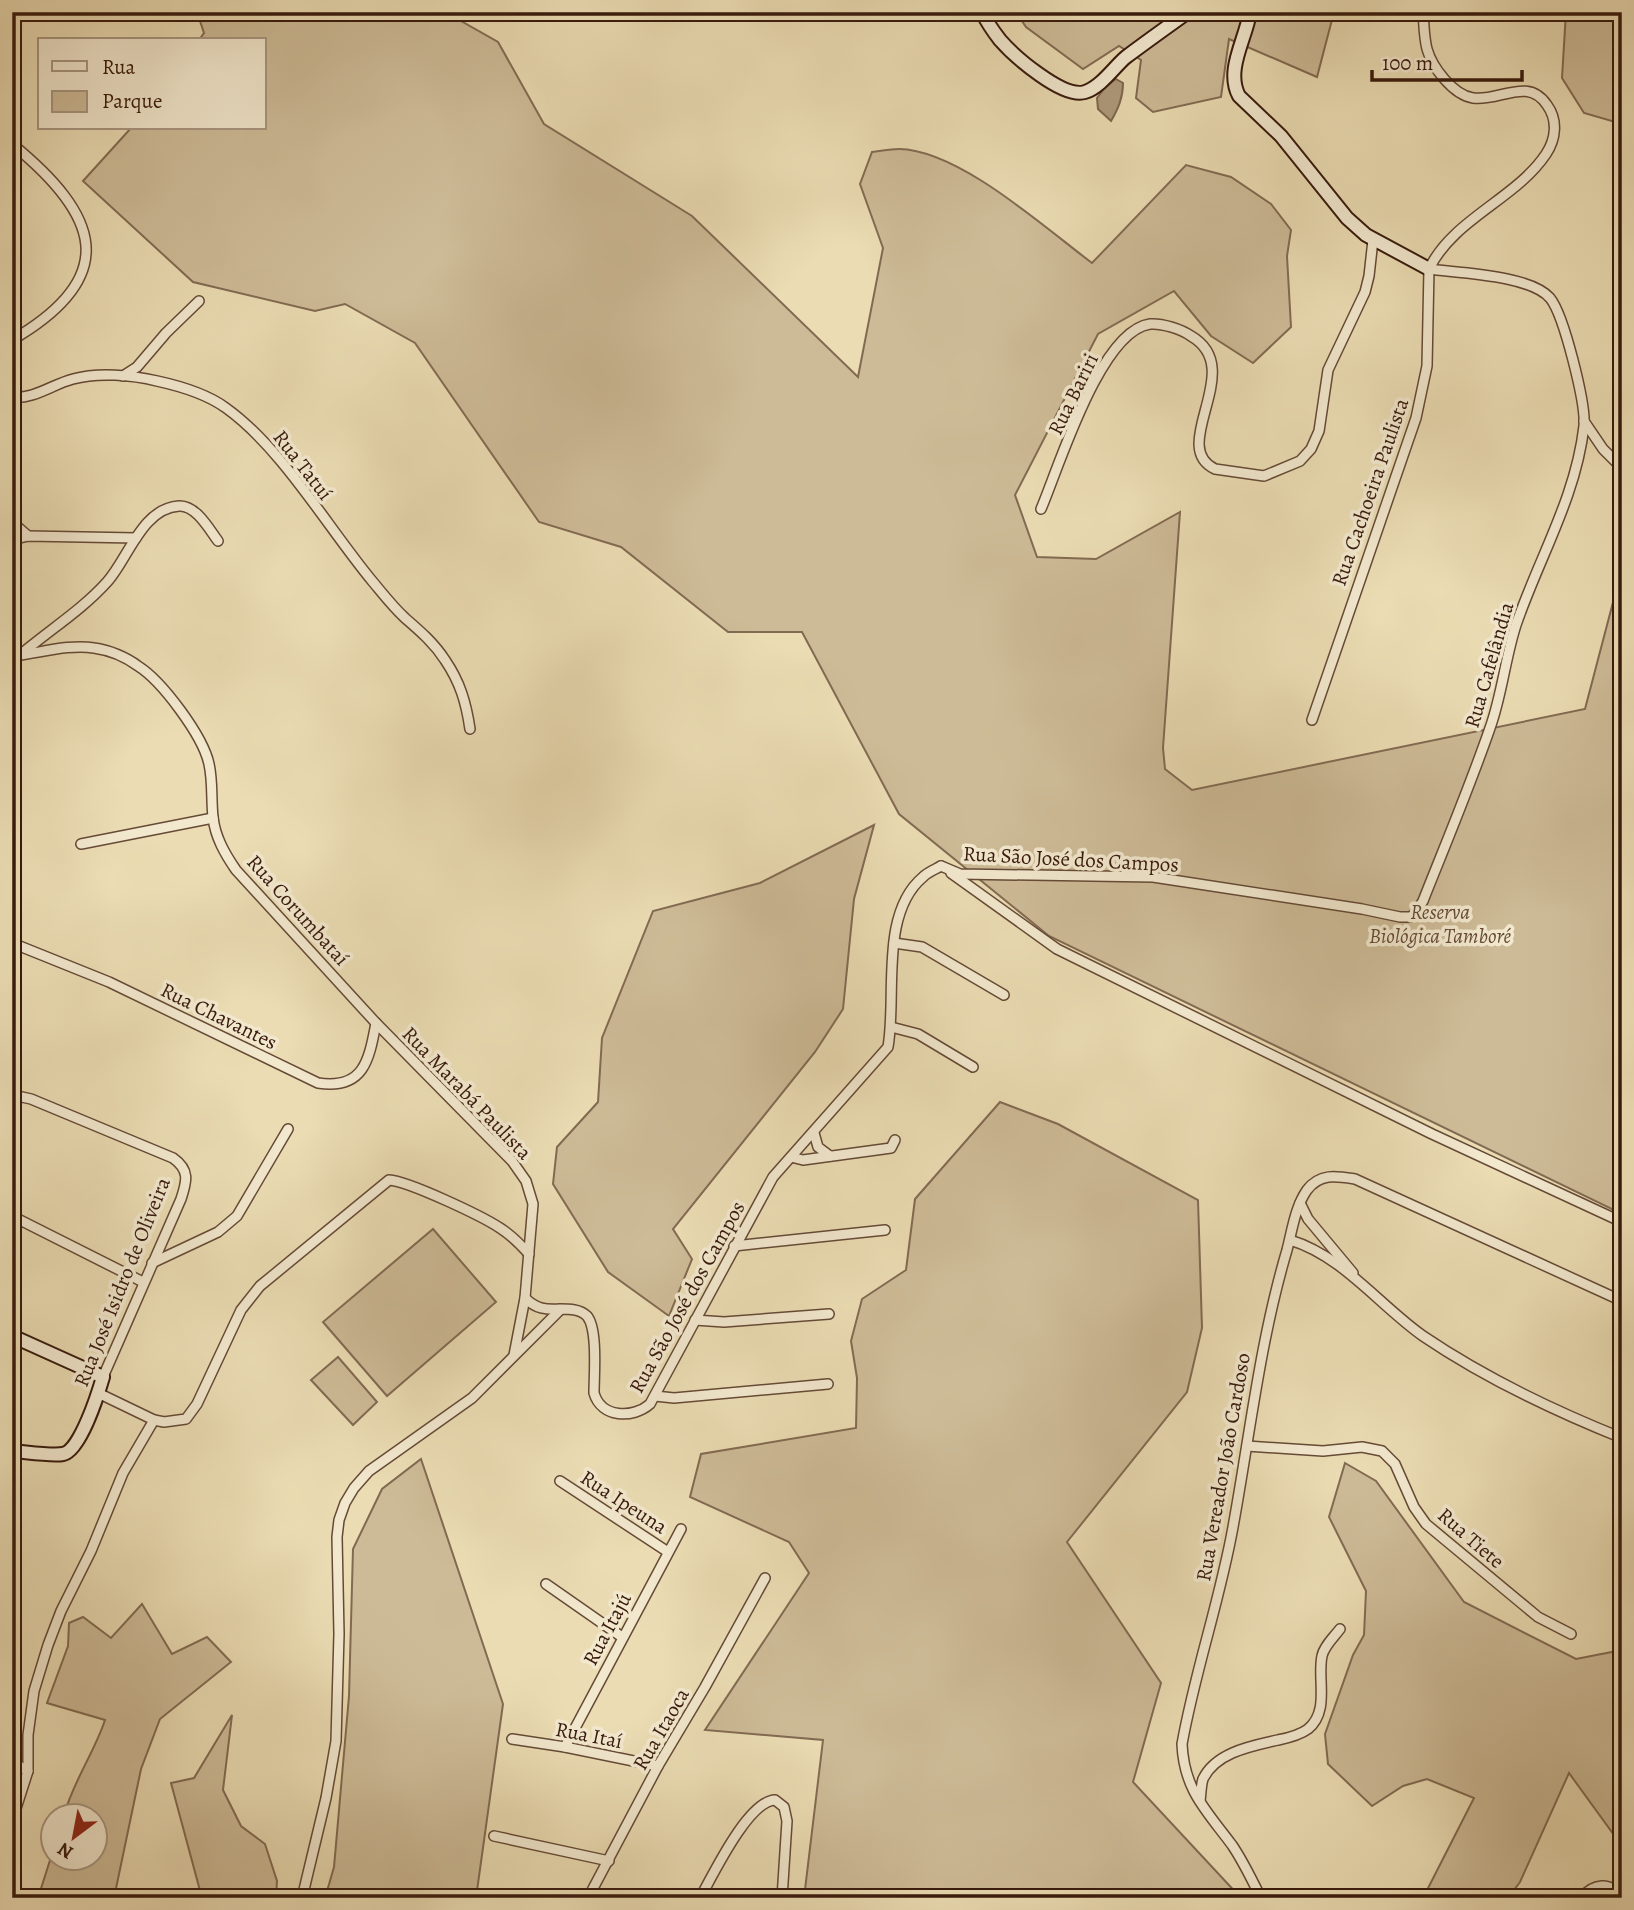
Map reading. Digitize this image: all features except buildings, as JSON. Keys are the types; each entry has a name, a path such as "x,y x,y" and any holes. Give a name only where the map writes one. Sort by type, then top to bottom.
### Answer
{"street":[{"path":"982,12 1001,41 1018,58 1052,83 1072,93 1091,90 1125,59 1188,12"},
{"path":"1250,12 1233,73 1234,88 1239,96 1281,136 1347,218 1373,240 1429,269 1433,260 1454,236 1536,167 1547,152 1554,135 1554,121 1549,107 1541,97 1532,92 1518,91 1473,98 1447,82 1427,51 1423,12"},
{"path":"12,145 50,178 75,209 85,231 87,258 81,279 70,296 54,311 12,340"},
{"name":"Rua Bariri","path":"1041,509 1083,402 1101,370 1117,345 1131,332 1150,324 1189,334 1204,345 1212,360 1213,379 1198,442 1204,461 1209,466 1264,475 1300,461 1311,449 1319,431 1328,370 1364,292 1369,276 1373,240"},
{"name":"Rua Cafelândia","path":"1415,914 1423,901 1490,728 1516,625 1579,462 1584,421 1575,371 1562,323 1550,298 1540,290 1524,284 1429,269"},
{"name":"Rua Cachoeira Paulista","path":"1311,720 1416,418 1427,366 1429,269"},
{"path":"123,376 137,367 166,333 199,301"},
{"name":"Rua Tatuí","path":"12,397 29,396 74,378 123,376 156,380 211,398 226,408 259,437 373,582 446,660 466,699 470,729"},
{"name":"Rua Cafelândia","path":"1584,421 1603,449 1622,468"},
{"path":"16,656 107,583 136,538 155,516 178,506 187,506 218,541"},
{"path":"12,522 28,536"},
{"path":"12,540 28,536 136,538"},
{"name":"Rua Corumbataí","path":"16,656 94,648 118,654 155,679 202,744 213,784 213,818 219,841 236,870 376,1023"},
{"path":"81,844 213,818"},
{"path":"942,866 1057,948 1432,1134 1622,1222"},
{"name":"Rua São José dos Campos","path":"525,1298 541,1309 579,1310 590,1322 594,1393 604,1409 617,1414 641,1411 650,1404 773,1177 888,1047 894,943 902,908 908,895 923,877 942,866 960,874 1153,877 1400,917 1415,914"},
{"name":"Rua Chavantes","path":"12,943 109,982 318,1083 335,1086 345,1084 362,1069 369,1059 376,1023"},
{"path":"894,943 922,947 1004,995"},
{"name":"Rua Marabá Paulista","path":"376,1023 512,1161 526,1181 533,1205 525,1298 514,1355"},
{"path":"891,1027 918,1034 973,1067"},
{"name":"Rua José Isidro de Oliveira","path":"12,1099 31,1099 173,1158 181,1164 187,1175 184,1188 72,1450 66,1454 12,1451"},
{"path":"152,1263 218,1232 232,1221 247,1203 288,1129"},
{"path":"814,1133 818,1147 830,1156"},
{"path":"791,1157 803,1160 891,1148 895,1140"},
{"name":"Rua Vereador João Cardoso","path":"1261,1898 1233,1847 1200,1802 1186,1776 1182,1744 1233,1530 1261,1355 1300,1203 1316,1181 1326,1177 1355,1179 1622,1301"},
{"path":"98,1393 154,1420 164,1422 186,1419 250,1297 389,1180 409,1185 483,1218 515,1239 529,1254"},
{"path":"1300,1203 1321,1236 1360,1282"},
{"path":"12,1216 143,1282"},
{"path":"734,1246 885,1230"},
{"path":"1290,1240 1321,1254 1454,1356 1538,1402 1622,1438"},
{"path":"302,1898 326,1798 336,1741 339,1634 337,1537 345,1503 369,1471 472,1398 552,1315 561,1309"},
{"path":"695,1320 724,1322 829,1314"},
{"path":"12,1336 103,1377"},
{"path":"655,1396 674,1398 828,1384"},
{"path":"12,1821 29,1771 28,1735 34,1691 48,1644 123,1473 154,1420"},
{"name":"Rua Tiete","path":"1247,1446 1323,1451 1362,1447 1382,1451 1395,1464 1413,1507 1426,1524 1538,1617 1571,1634"},
{"name":"Rua Ipeuna","path":"560,1481 668,1552"},
{"name":"Rua Itajú","path":"565,1747 681,1529"},
{"name":"Rua Itaoca","path":"588,1898 658,1766 765,1578"},
{"path":"546,1584 622,1637"},
{"path":"1200,1802 1202,1781 1227,1755 1249,1746 1290,1737 1307,1730 1314,1722 1322,1695 1322,1656 1340,1629"},
{"name":"Rua Itaí","path":"512,1739 658,1766"},
{"path":"12,1762 29,1771"},
{"path":"699,1898 752,1813 765,1802 772,1800 784,1807 787,1821 782,1898"},
{"path":"494,1836 609,1861"},
{"path":"1581,1898 1595,1886 1602,1885 1611,1887 1622,1898"}],"green space":[{"name":"Reserva Biológica Tamboré","path":"197,12 445,12 498,42 544,124 692,216 858,377 883,248 860,184 872,152 899,149 923,153 948,162 1026,211 1092,263 1186,165 1231,177 1271,204 1291,230 1287,256 1291,327 1253,363 1211,336 1174,291 1098,334 1015,495 1037,557 1096,559 1180,512 1163,748 1165,769 1192,790 1585,709 1622,568 1622,1214 1049,936 899,814 802,632 728,632 621,547 539,522 415,343 345,304 315,311 193,282 83,181 129,130 266,130 266,38 200,38 204,33"},
{"path":"1016,12 1334,12 1317,77 1229,39 1221,97 1153,112 1136,98 1141,60 1119,46 1083,69 1026,27"},
{"path":"1566,12 1622,12 1622,124 1584,113 1562,78"},
{"path":"874,825 854,899 843,1009 815,1052 673,1229 692,1259 669,1316 608,1272 553,1184 557,1147 598,1102 602,1038 653,911 760,883"},
{"path":"1000,1102 1058,1124 1198,1200 1202,1328 1187,1392 1067,1542 1161,1683 1133,1782 1241,1898 804,1898 823,1740 705,1730 809,1573 789,1542 690,1497 701,1454 856,1428 857,1378 851,1341 862,1299 906,1270 915,1199"},
{"path":"433,1229 496,1302 387,1396 323,1322"},
{"path":"338,1357 377,1402 353,1425 311,1380"},
{"path":"421,1459 503,1704 476,1898 325,1898 334,1867 349,1696 353,1549 382,1489"},
{"path":"1345,1463 1376,1481 1464,1602 1576,1659 1622,1650 1622,1834 1619,1842 1569,1773 1520,1882 1508,1898 1423,1898 1474,1798 1427,1779 1403,1786 1372,1806 1328,1764 1325,1734 1353,1655 1364,1635 1366,1591 1329,1517"},
{"path":"142,1604 172,1654 207,1637 231,1662 160,1719 141,1769 114,1898 38,1898 47,1871 108,1871 108,1801 69,1801 105,1720 47,1703 68,1646 69,1623 83,1617 111,1638"},
{"path":"232,1715 223,1790 241,1826 265,1844 277,1881 276,1898 202,1898 171,1783 194,1778"}],"shaded area":[{"path":"1116,79 1123,83 1123,88 1120,103 1111,121 1098,109 1097,98 1106,86"}]}
